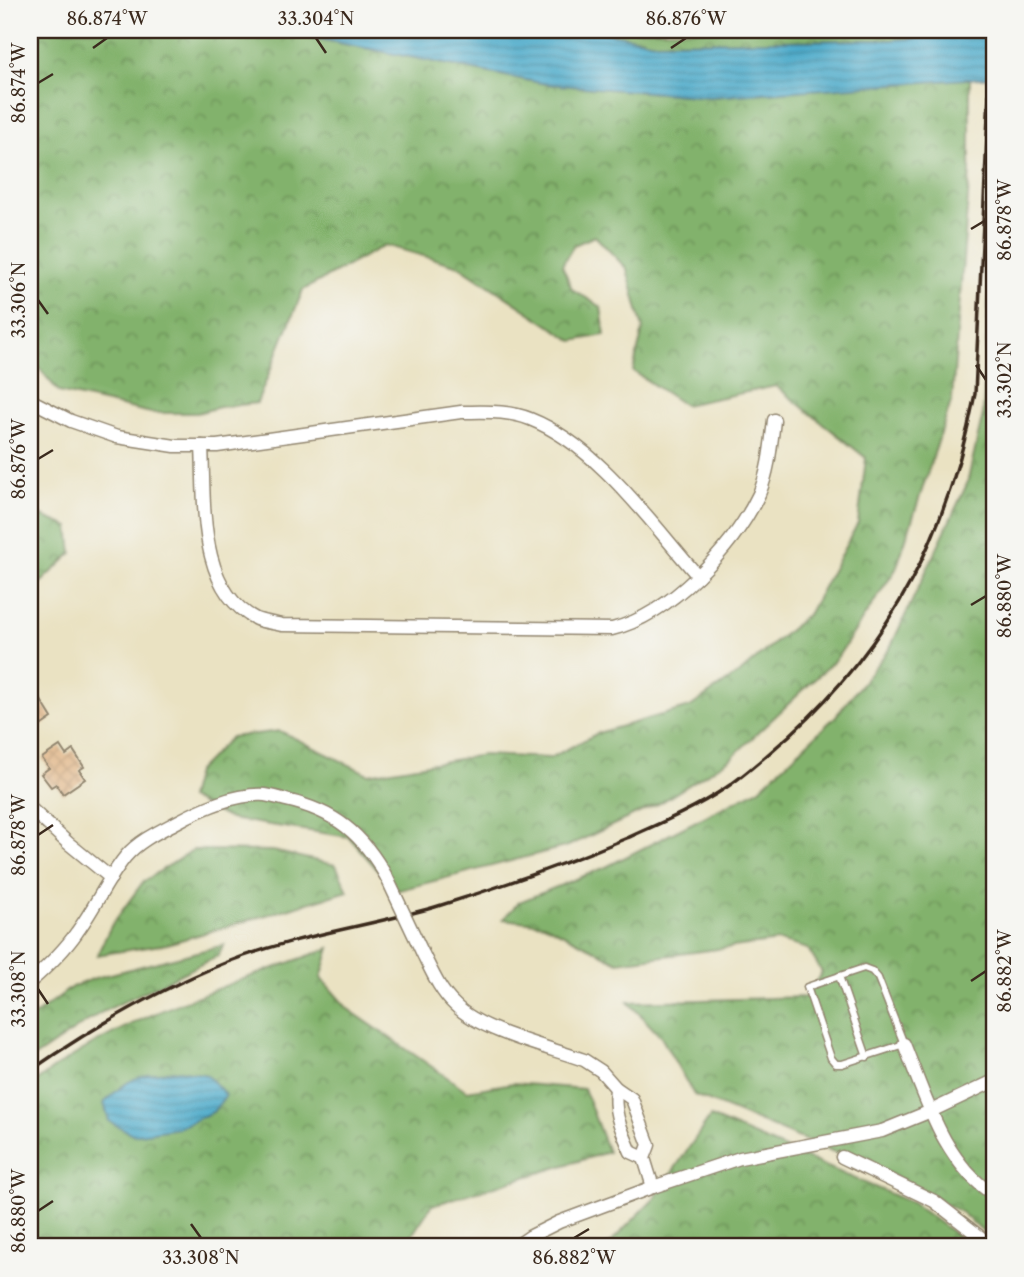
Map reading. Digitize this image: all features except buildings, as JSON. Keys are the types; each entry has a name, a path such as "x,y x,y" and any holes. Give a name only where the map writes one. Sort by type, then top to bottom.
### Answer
{"street":[{"path":"30,400 71,421 117,437 175,446 218,446 461,412 500,411 529,419 582,451 609,476 698,576"},
{"path":"202,446 207,543 213,565 224,589 256,619 282,625 612,629 653,613 698,576 741,527 760,492 769,460 774,420"},
{"path":"30,982 56,959 77,933 127,854 148,838 188,816 229,800 264,795 310,805 360,837 376,858 437,982 453,1004 470,1018 584,1060 601,1071 615,1088 632,1099 649,1145 644,1158 653,1186"},
{"path":"30,808 111,878"},
{"path":"904,1044 946,1142 966,1172 994,1195"},
{"path":"515,1247 559,1222 653,1186 740,1158 882,1131 994,1081"},
{"path":"615,1088 614,1109 621,1129 631,1152 644,1158"},
{"path":"842,1157 934,1201 993,1247"}],"lane":[{"path":"864,968 872,971 878,978 904,1044 842,1065 836,1064 831,1058 807,987 864,968"},
{"path":"839,976 867,1057"}],"green space":[{"path":"30,30 274,30 546,84 710,97 970,78 970,171 952,399 896,569 836,659 731,758 660,803 568,846 396,891 349,837 230,819 189,798 196,772 231,737 280,731 368,774 483,755 550,758 598,733 690,707 742,671 809,613 858,523 866,458 776,386 684,405 633,371 643,329 627,269 595,236 574,245 562,265 572,289 601,307 605,335 573,341 459,266 385,245 303,290 257,403 220,407 197,413 151,413 59,392 30,357"},
{"path":"590,30 973,30 972,34 892,40 655,42"},
{"path":"994,200 994,1242 962,1213 903,1180 694,1095 661,1037 628,1002 806,997 822,972 808,949 779,941 618,962 544,924 503,919 519,902 606,867 759,789 835,717 890,648 967,484 983,414"},
{"path":"30,511 69,527 72,553 30,593"},
{"path":"193,850 273,851 336,865 348,891 167,944 97,955 111,926 143,882"},
{"path":"224,945 218,956 100,1013 30,1060 30,1019 72,987 95,978"},
{"path":"330,948 321,978 348,1009 467,1091 513,1083 584,1089 608,1152 432,1205 404,1247 30,1247 30,1086 64,1062 136,1022 213,990"},
{"path":"710,1117 912,1203 973,1247 606,1247 654,1199"}],"water":[{"path":"274,30 590,30 655,42 892,40 994,32 994,77 710,97 546,84"},
{"path":"180,1070 207,1075 226,1095 213,1112 178,1128 134,1135 109,1121 104,1103 122,1086 146,1075"}],"railway":[{"path":"30,1071 124,1011 225,963 303,939 435,907 532,875 665,821 715,795 751,769 826,699 859,661 887,622 911,581 932,538 964,444 975,394 992,30"}]}
